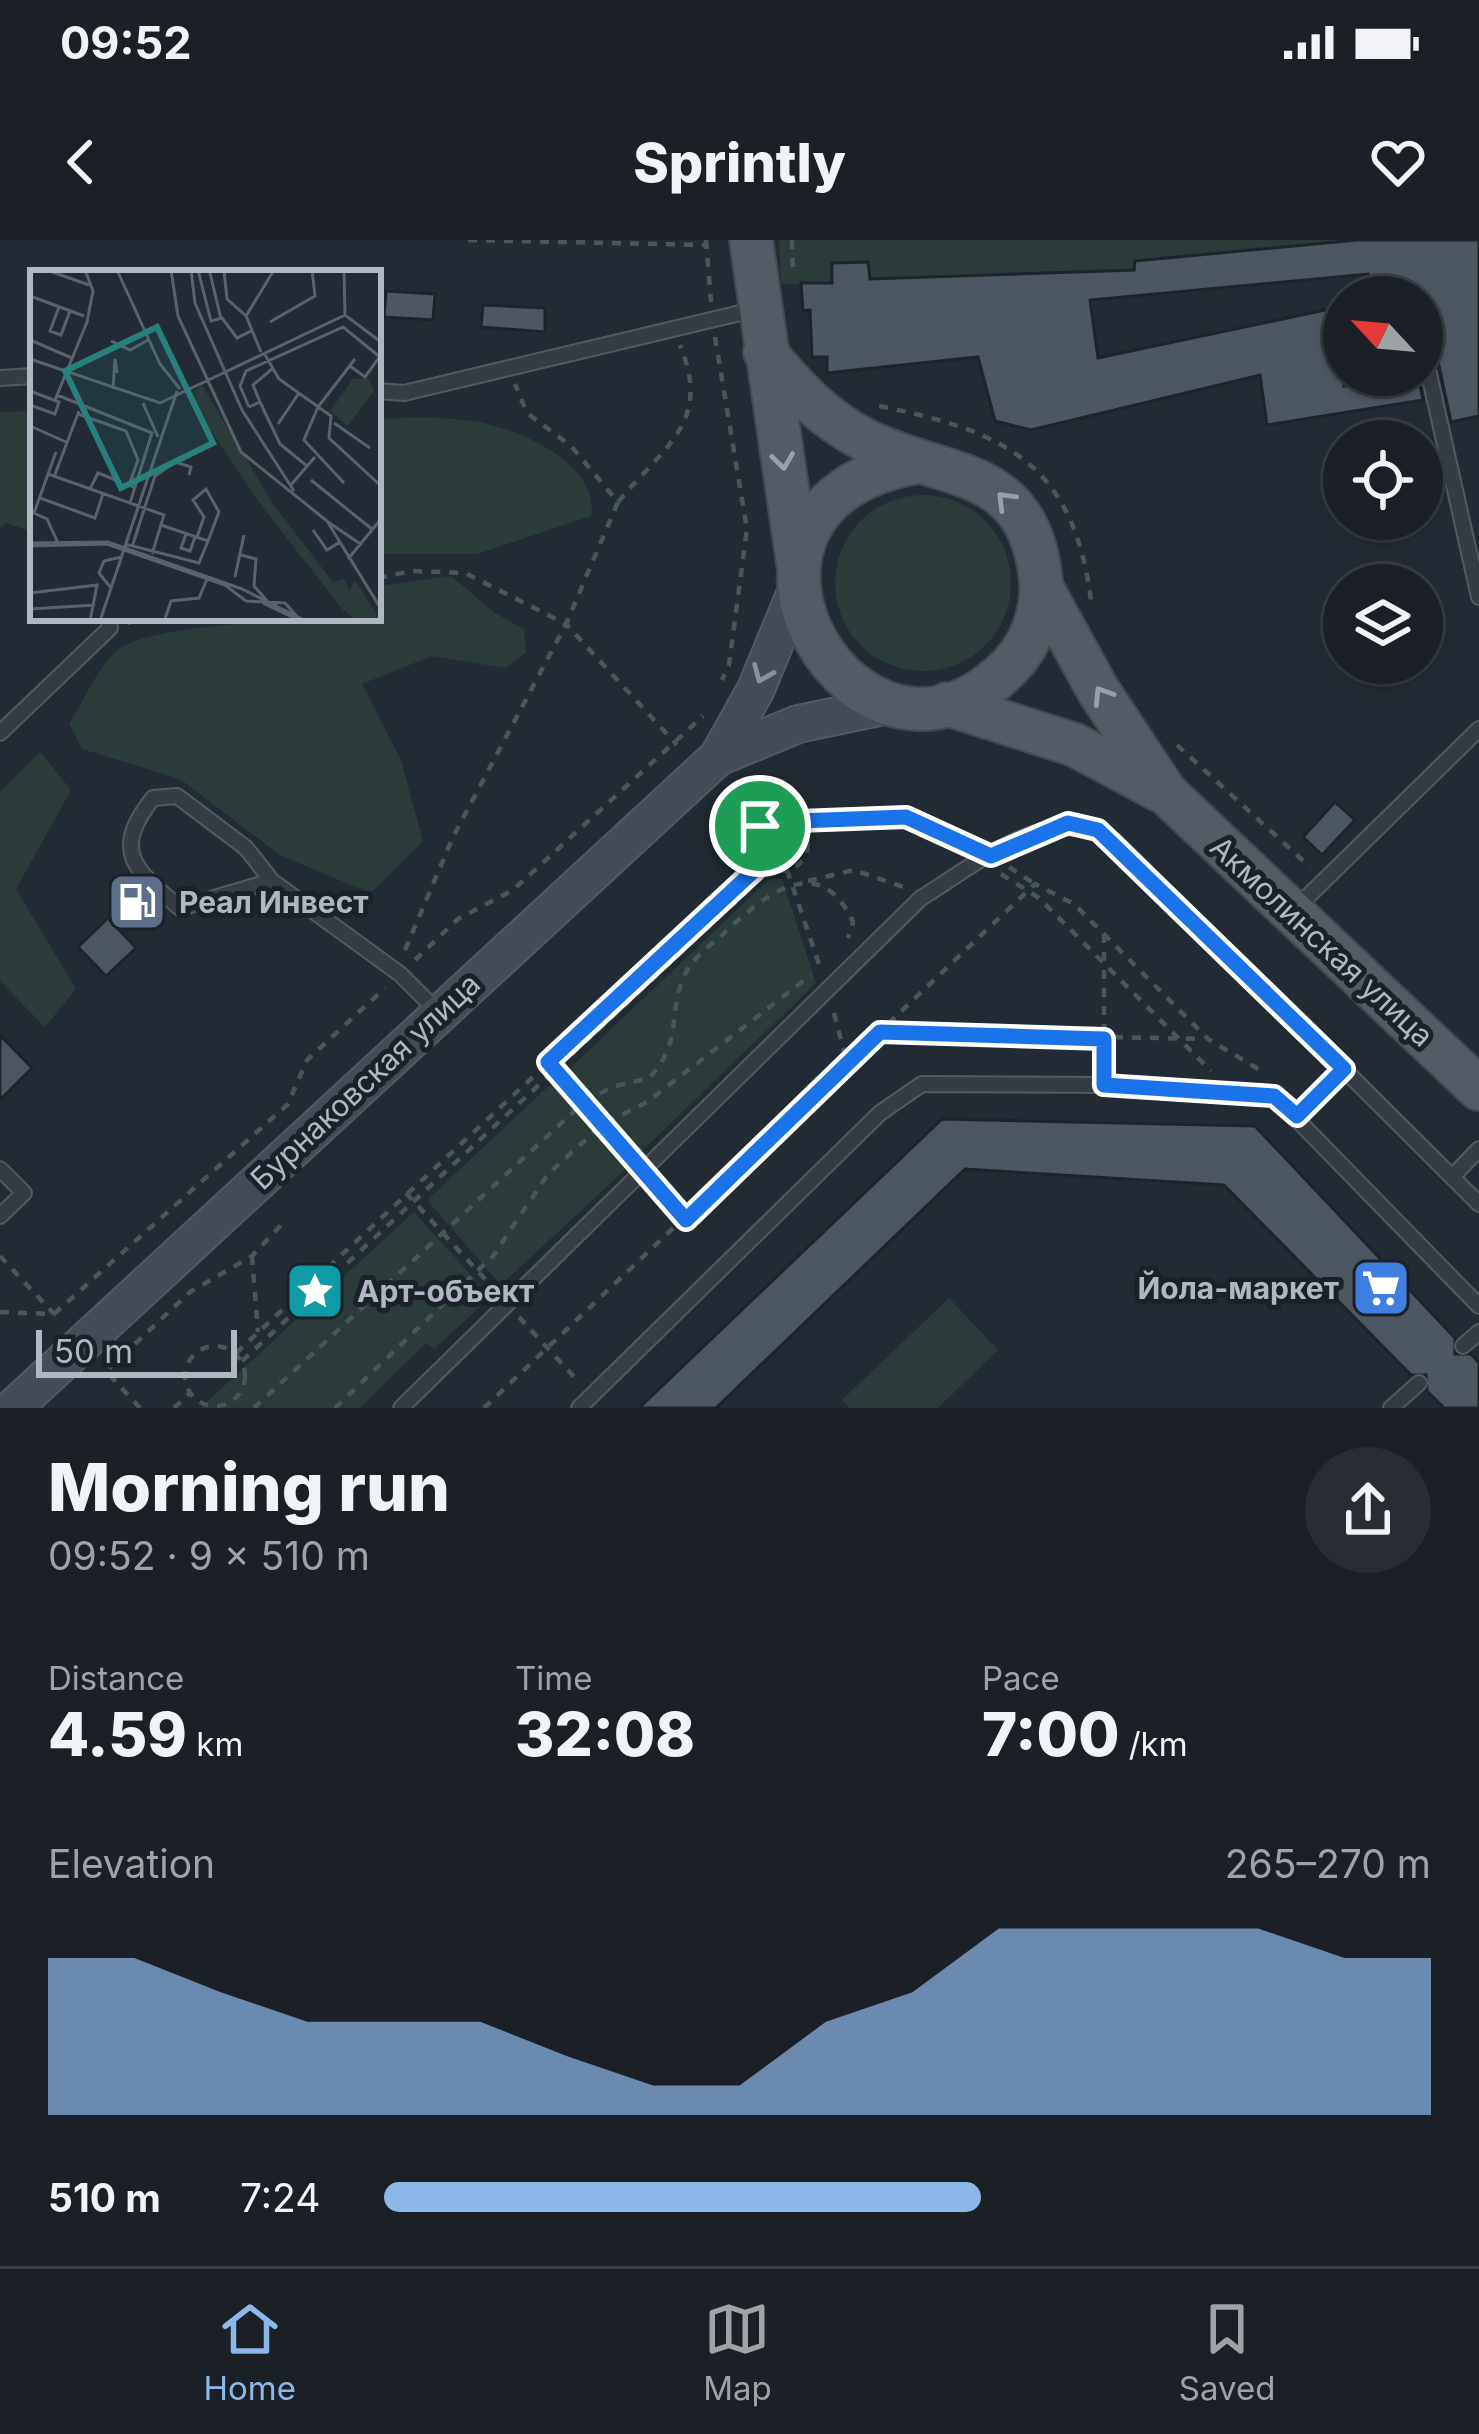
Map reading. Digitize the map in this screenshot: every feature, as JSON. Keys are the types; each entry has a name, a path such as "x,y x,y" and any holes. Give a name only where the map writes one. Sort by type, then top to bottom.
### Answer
{"main road":[{"path":"751,240 806,627 826,663 857,689 895,704"},
{"path":"765,352 824,415 917,463"},
{"path":"719,773 799,579 817,522 852,484 883,468 917,463 956,468 992,485 1028,531 1042,588 1098,690 1166,793"},
{"path":"947,704 985,689 1015,662 1035,627 1042,588"},
{"path":"719,773 798,724 895,704 947,704 1075,745 1166,793"},
{"name":"Бурнаковская улица","path":"13,1408 438,1012 719,773"},
{"name":"Акмолинская улица","path":"1166,793 1479,1089"}],"lane":[{"path":"381,392 404,393 758,309"},
{"path":"0,378 30,376"},
{"path":"1434,396 1479,597"},
{"path":"0,733 110,628 109,621"},
{"path":"1292,913 1479,729"},
{"path":"272,880 180,908 146,880 128,848 130,827 153,798 177,796 246,848 272,880 400,974 438,1012"},
{"path":"401,1408 921,898 986,859 1068,823 1098,830 1479,1204"},
{"path":"1297,1116 1344,1069"},
{"path":"579,1408 880,1113 922,1084 1104,1085 1274,1096 1479,1306"},
{"path":"1452,1177 1479,1149"},
{"path":"0,1169 23,1192 0,1216"},
{"path":"1463,1346 1479,1332"},
{"path":"1390,1408 1419,1383"},
{"path":"416,1394 430,1408"}],"path":[{"path":"467,240 706,243 712,317 747,529 729,665 716,695"},
{"path":"400,974 410,931 453,837 566,624 618,502 688,420 694,379 672,326"},
{"path":"508,369 527,412 571,446 618,502"},
{"path":"381,578 465,573 566,624 677,745"},
{"path":"0,1312 54,1314 288,1104 307,1060 458,919 513,890 677,745 709,710"},
{"path":"719,773 760,826"},
{"path":"798,821 808,837 802,860 788,871 760,865 753,852 760,826 776,818 906,817 1074,904 1104,934 1104,1085"},
{"path":"986,859 1028,890 1233,1093"},
{"path":"236,1353 760,865"},
{"path":"242,1361 771,869"},
{"path":"254,1408 583,1103 612,1087 649,1078 675,1038 685,974 756,903 802,883 854,870 908,889"},
{"path":"802,883 841,897 853,922 848,941"},
{"path":"485,1408 1035,884"},
{"path":"335,1408 494,1256 548,1174 602,1124 647,1102 837,954"},
{"path":"880,1032 1208,1039"},
{"path":"548,1062 686,1220"},
{"path":"140,1408 106,1371 190,1292 253,1256 282,1224"},
{"path":"0,1256 54,1314"},
{"path":"253,1256 258,1332"},
{"path":"213,1345 236,1353 242,1361 244,1384 226,1406 197,1405 184,1374 200,1349 213,1345"},
{"path":"174,1408 190,1393"}],"shaded area":[{"path":"779,240 1356,240 1135,261 1134,270 870,279 868,262 833,263 832,283 781,284"},
{"path":"30,411 30,531 6,523 0,528 0,412"},
{"path":"381,418 472,421 510,431 551,451 582,480 590,497 591,516 477,554 381,554"},
{"path":"923,495 957,501 985,521 1005,549 1011,583 1005,617 985,645 957,665 923,671 889,665 861,645 841,617 835,583 841,549 861,521 889,501"},
{"path":"451,576 495,613 524,629 526,653 505,668 432,656 362,684 401,760 423,841 371,893 281,856 180,779 82,749 69,724 107,661 131,642 239,624 381,621 381,586"},
{"path":"40,752 71,790 16,889 76,989 45,1027 0,981 0,792"},
{"path":"770,878 782,879 816,983 639,1154 566,1072"},
{"path":"552,1083 628,1167 501,1285 427,1200"},
{"path":"414,1212 491,1297 434,1349 426,1343 360,1408 200,1408"},
{"path":"949,1298 998,1350 938,1408 849,1408 842,1400"}],"building":[{"path":"1357,240 1479,240 1479,416 1451,422 1443,385 1443,276 1323,276 1090,300 1098,358 1323,310 1323,396 1422,396 1423,400 1267,425 1260,375 1031,430 995,421 978,357 827,373 827,357 812,357 810,310 803,311 801,283 832,283 832,263 868,262 870,279 1134,270 1135,261"},
{"path":"386,291 435,294 433,320 384,317"},
{"path":"483,305 545,308 545,332 481,327"},
{"path":"1335,802 1355,820 1322,855 1303,837"},
{"path":"108,918 136,948 106,976 78,947"},
{"path":"0,1035 32,1068 0,1100"},
{"path":"942,1119 1255,1126 1455,1338 1455,1354 1471,1354 1479,1363 1479,1408 1444,1408 1427,1391 1426,1375 1411,1375 1224,1185 965,1169 716,1408 639,1408"}],"place":[{"name":"Реал Инвест","path":"137,902"},
{"name":"Йола-маркет","path":"1381,1288"},
{"name":"Арт-объект","path":"315,1291"}],"route":[{"path":"788,817 798,821 906,817 991,856 1068,823 1098,830 1115,841 1344,1069 1297,1116 1274,1096 1104,1085 1104,1039 880,1032 686,1220 548,1062 760,865 753,852 760,826 788,817"}]}
